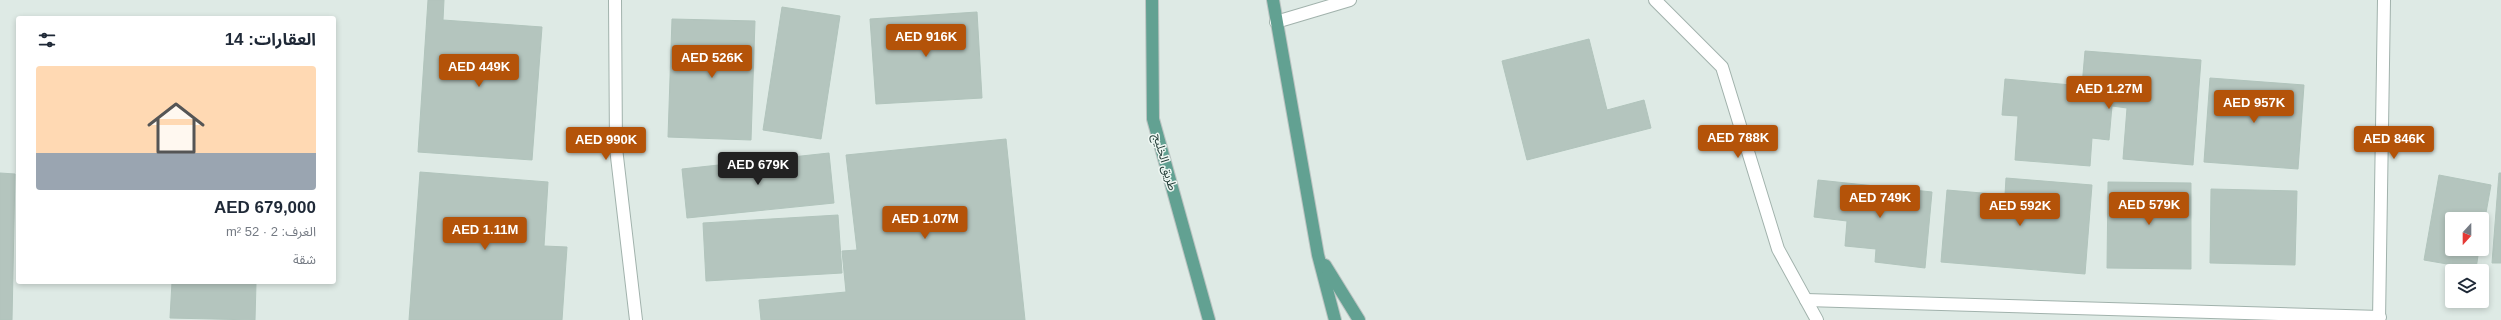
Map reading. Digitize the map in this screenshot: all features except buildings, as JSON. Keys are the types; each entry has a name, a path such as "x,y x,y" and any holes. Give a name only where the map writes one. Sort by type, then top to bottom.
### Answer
{"main road":[{"path":"1273,0 1318,255 1336,320"},
{"name":"طريق الخليج","path":"1151,1 1153,119 1209,320"},
{"path":"1318,255 1359,320"}],"street":[{"path":"615,0 616,148 636,320"},
{"path":"1276,22 1350,0"},
{"path":"1655,0 1722,66 1778,249 1817,320"},
{"path":"1806,300 2380,318 2384,0"}]}
